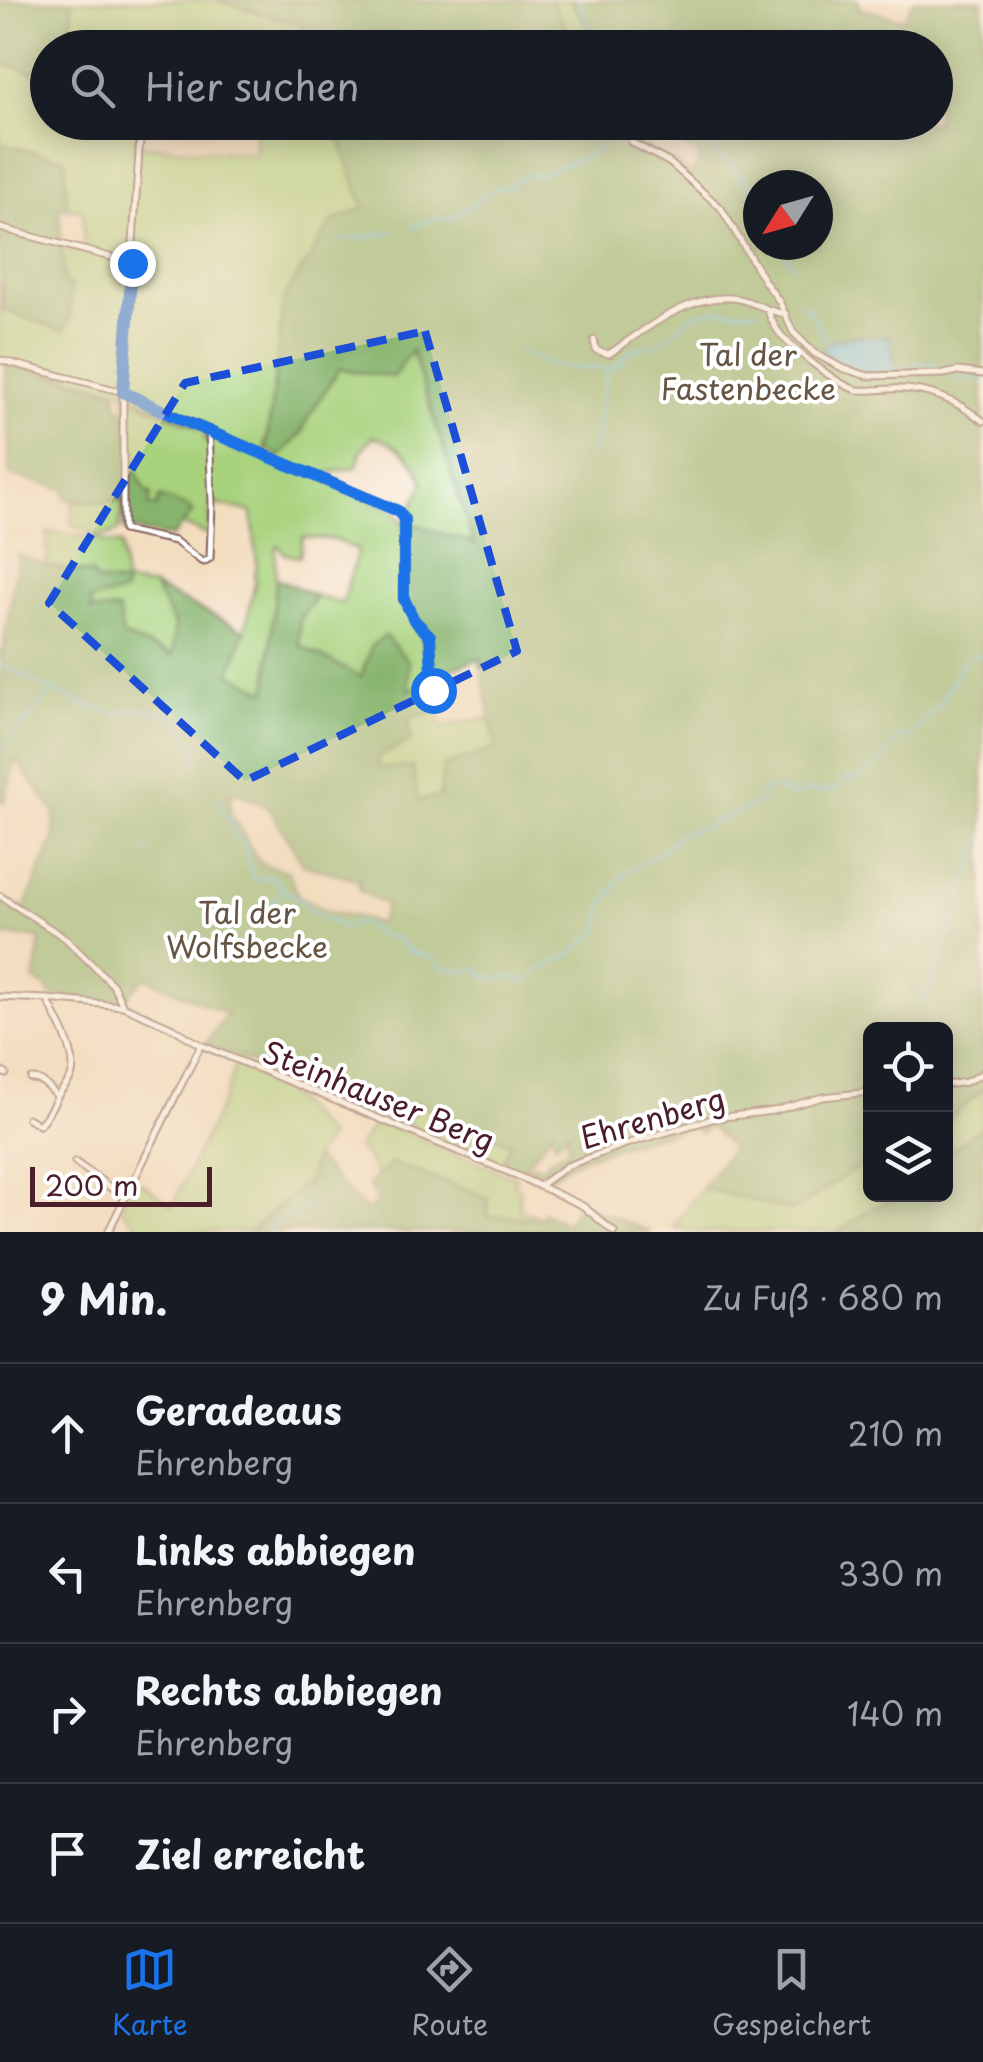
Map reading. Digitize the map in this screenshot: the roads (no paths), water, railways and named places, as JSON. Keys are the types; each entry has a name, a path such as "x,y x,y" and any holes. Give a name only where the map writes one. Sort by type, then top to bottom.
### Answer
{"street":[{"path":"140,140 123,392 123,530 175,541 204,562 210,558 209,430"},
{"path":"631,142 670,163 721,208 779,300 793,332 814,353 850,372 878,376 958,371 983,374"},
{"path":"0,228 132,263"},
{"path":"594,340 596,350 609,354 656,322 719,298 736,298 786,314"},
{"path":"768,310 776,329 788,342 854,390 902,389 939,395 983,421"},
{"path":"0,360 123,392 398,511 404,519 404,599 414,620 430,636 433,690"},
{"path":"0,896 65,938 113,985 124,1006"},
{"path":"0,997 124,1006"},
{"path":"28,1118 39,1125 71,1076 73,1055 48,999"},
{"name":"Steinhauser Berg","path":"124,1006 171,1026 201,1046 539,1186"},
{"path":"108,1232 201,1046"},
{"path":"953,1085 983,1073"},
{"path":"30,1080 44,1083 57,1096"},
{"name":"Ehrenberg","path":"539,1186 567,1166 716,1118 863,1093"},
{"path":"75,1162 126,1198"},
{"path":"539,1186 590,1211 614,1232"}],"water":[{"path":"845,337 890,337 896,371 855,371 837,363 822,348"}],"waterway":[{"path":"579,0 592,30"},
{"path":"411,227 435,218 450,220 497,187 510,187 529,175 539,175 591,155 606,140"},
{"path":"691,140 717,153 743,179"},
{"path":"342,239 394,232"},
{"path":"789,260 793,266"},
{"path":"801,303 810,311 827,342"},
{"path":"593,456 607,370 620,364 629,350 661,342 700,313 757,310"},
{"path":"518,351 563,366 604,369"},
{"path":"904,367 924,362 945,370"},
{"path":"954,375 983,380"},
{"path":"971,656 983,656"},
{"path":"218,799 232,823 235,838 245,846 254,879 273,877 284,891 301,899 320,916 345,928 365,924 378,935 396,938 409,951 434,959 442,968 475,968 489,979 509,976 529,981 599,932 603,905 626,872 659,853 684,832 706,828 713,821 761,801 762,791 767,788 794,797 815,789 821,793 840,788 849,777 855,781 886,757 887,750 900,737 909,738 934,707 940,707 965,659"},
{"path":"0,664 87,706 113,713 147,710 172,715 187,733 186,741 194,745 197,761"},
{"path":"0,749 53,691"},
{"path":"924,1003 983,835"},
{"path":"142,853 149,850"},
{"path":"262,916 283,890"},
{"path":"250,924 254,922"},
{"path":"268,1232 280,1220 313,1203"}],"park label":[{"name":"Tal der Fastenbecke","path":"748,370"},
{"name":"Tal der Wolfsbecke","path":"247,928"}]}
